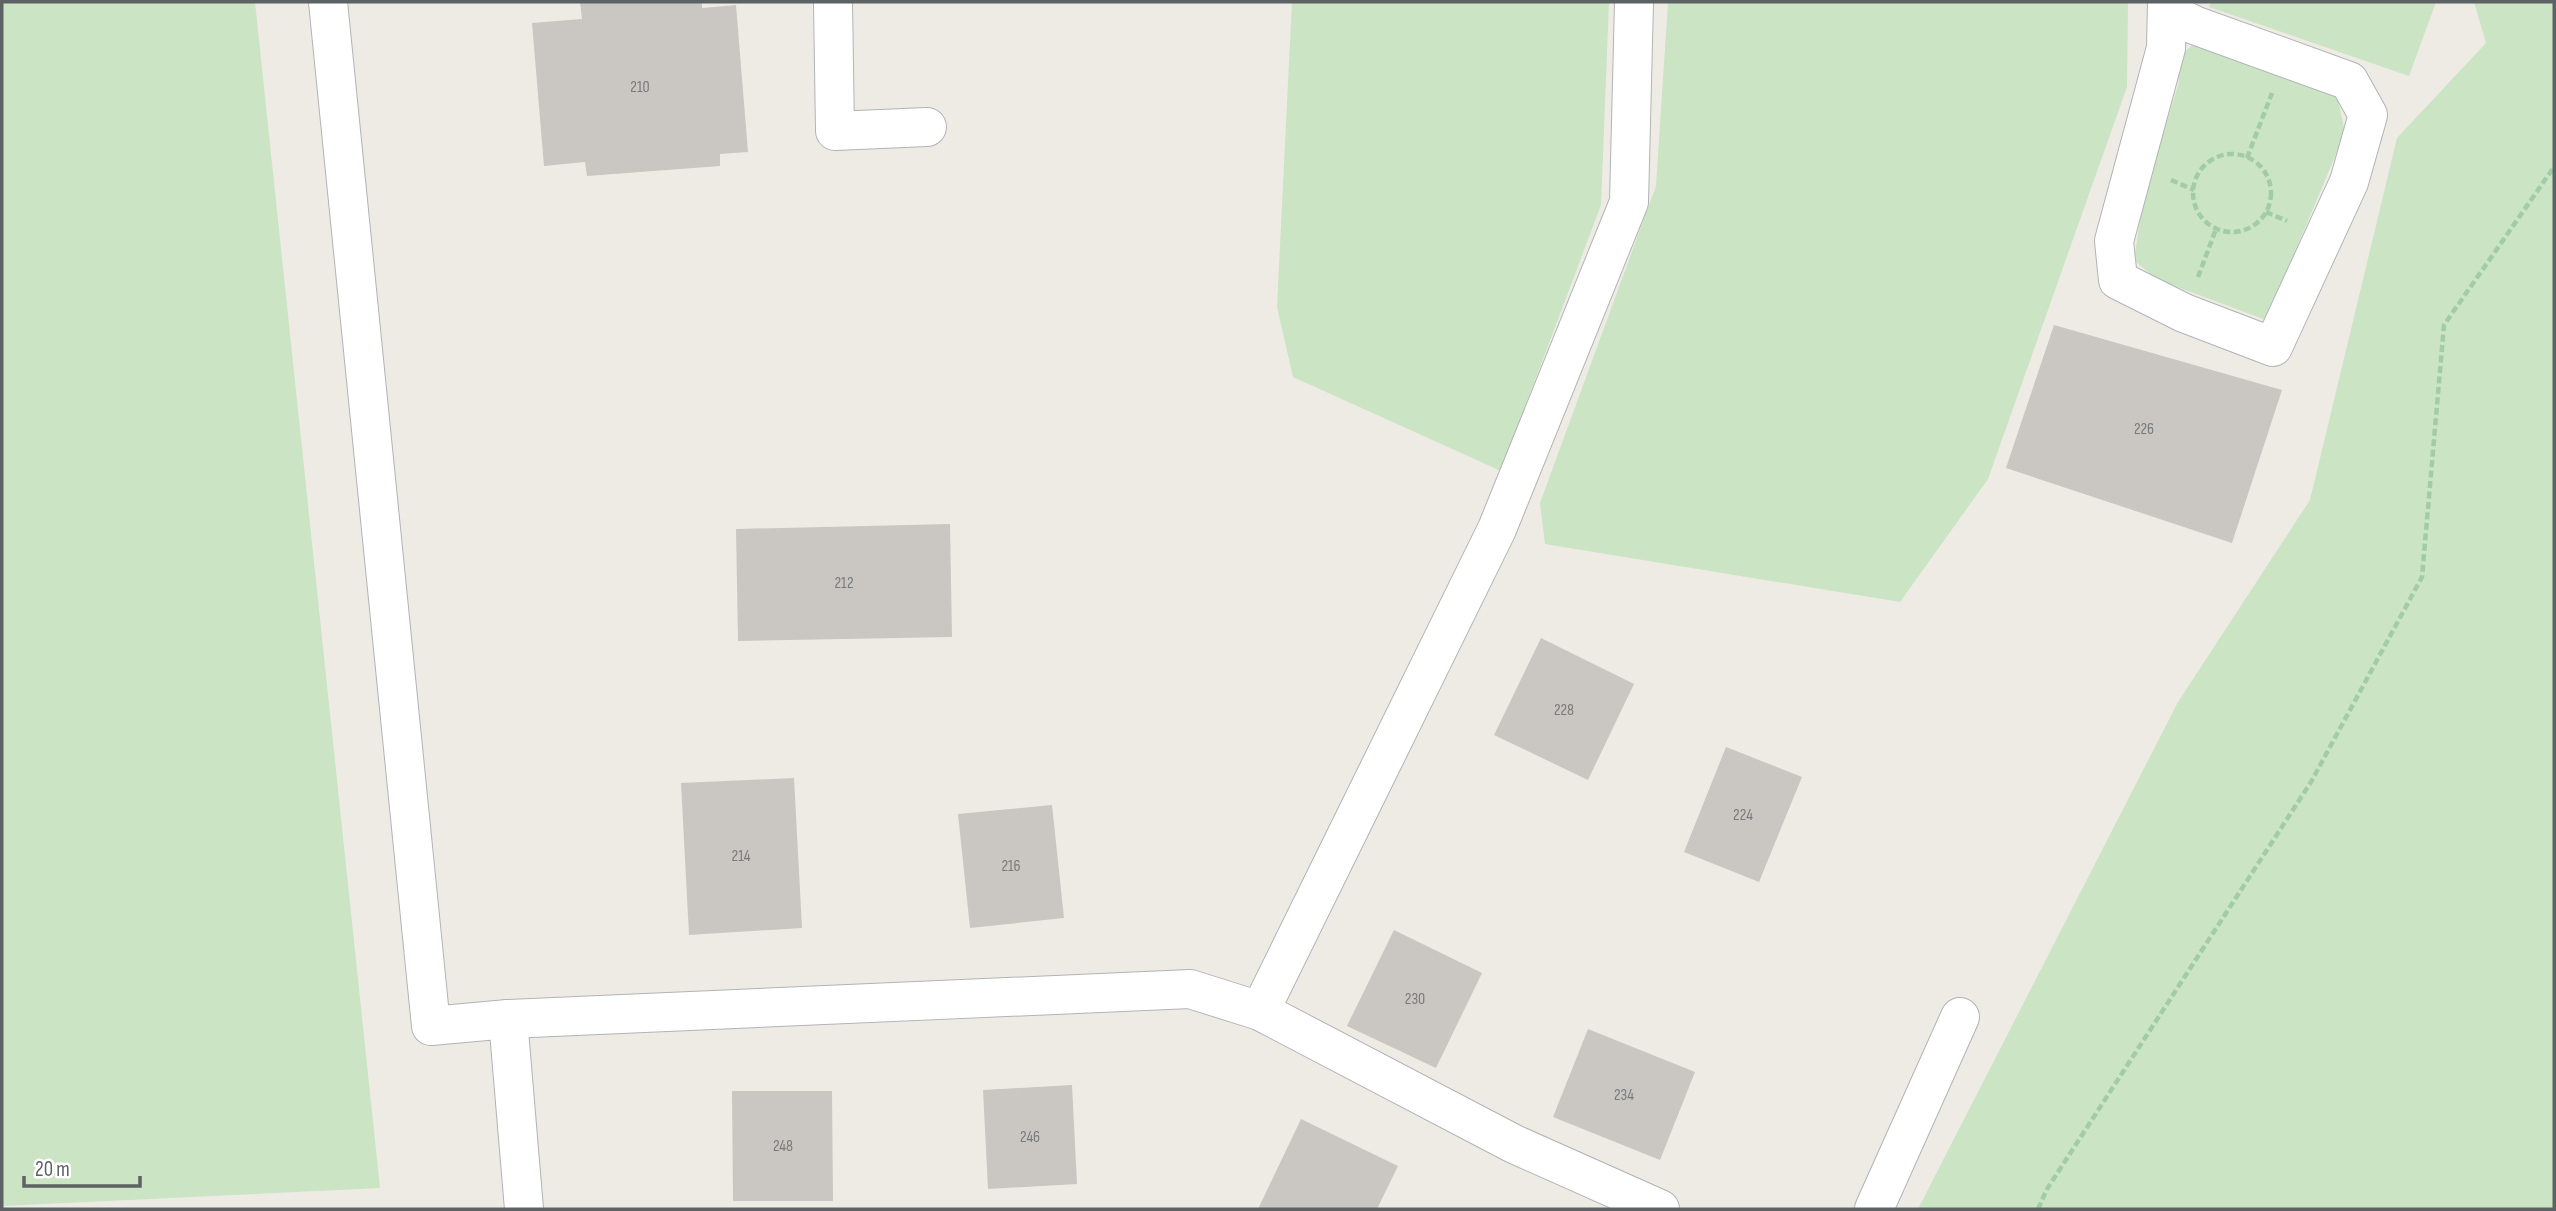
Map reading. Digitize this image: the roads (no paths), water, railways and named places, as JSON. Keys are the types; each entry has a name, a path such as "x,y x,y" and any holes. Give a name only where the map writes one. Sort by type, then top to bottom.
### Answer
{"street":[{"path":"328,2 431,1026 508,1019 1190,989 1260,1011 1514,1144 1660,1209"},
{"path":"833,2 835,131 927,127"},
{"path":"1260,1011 1497,529 1629,202 1634,2"},
{"path":"2167,6 2194,24 2349,81 2368,115 2349,182 2273,347 2184,313 2118,280 2114,242 2166,48 2167,6"},
{"path":"1874,1209 1960,1017"},
{"path":"508,1019 524,1209"}]}
